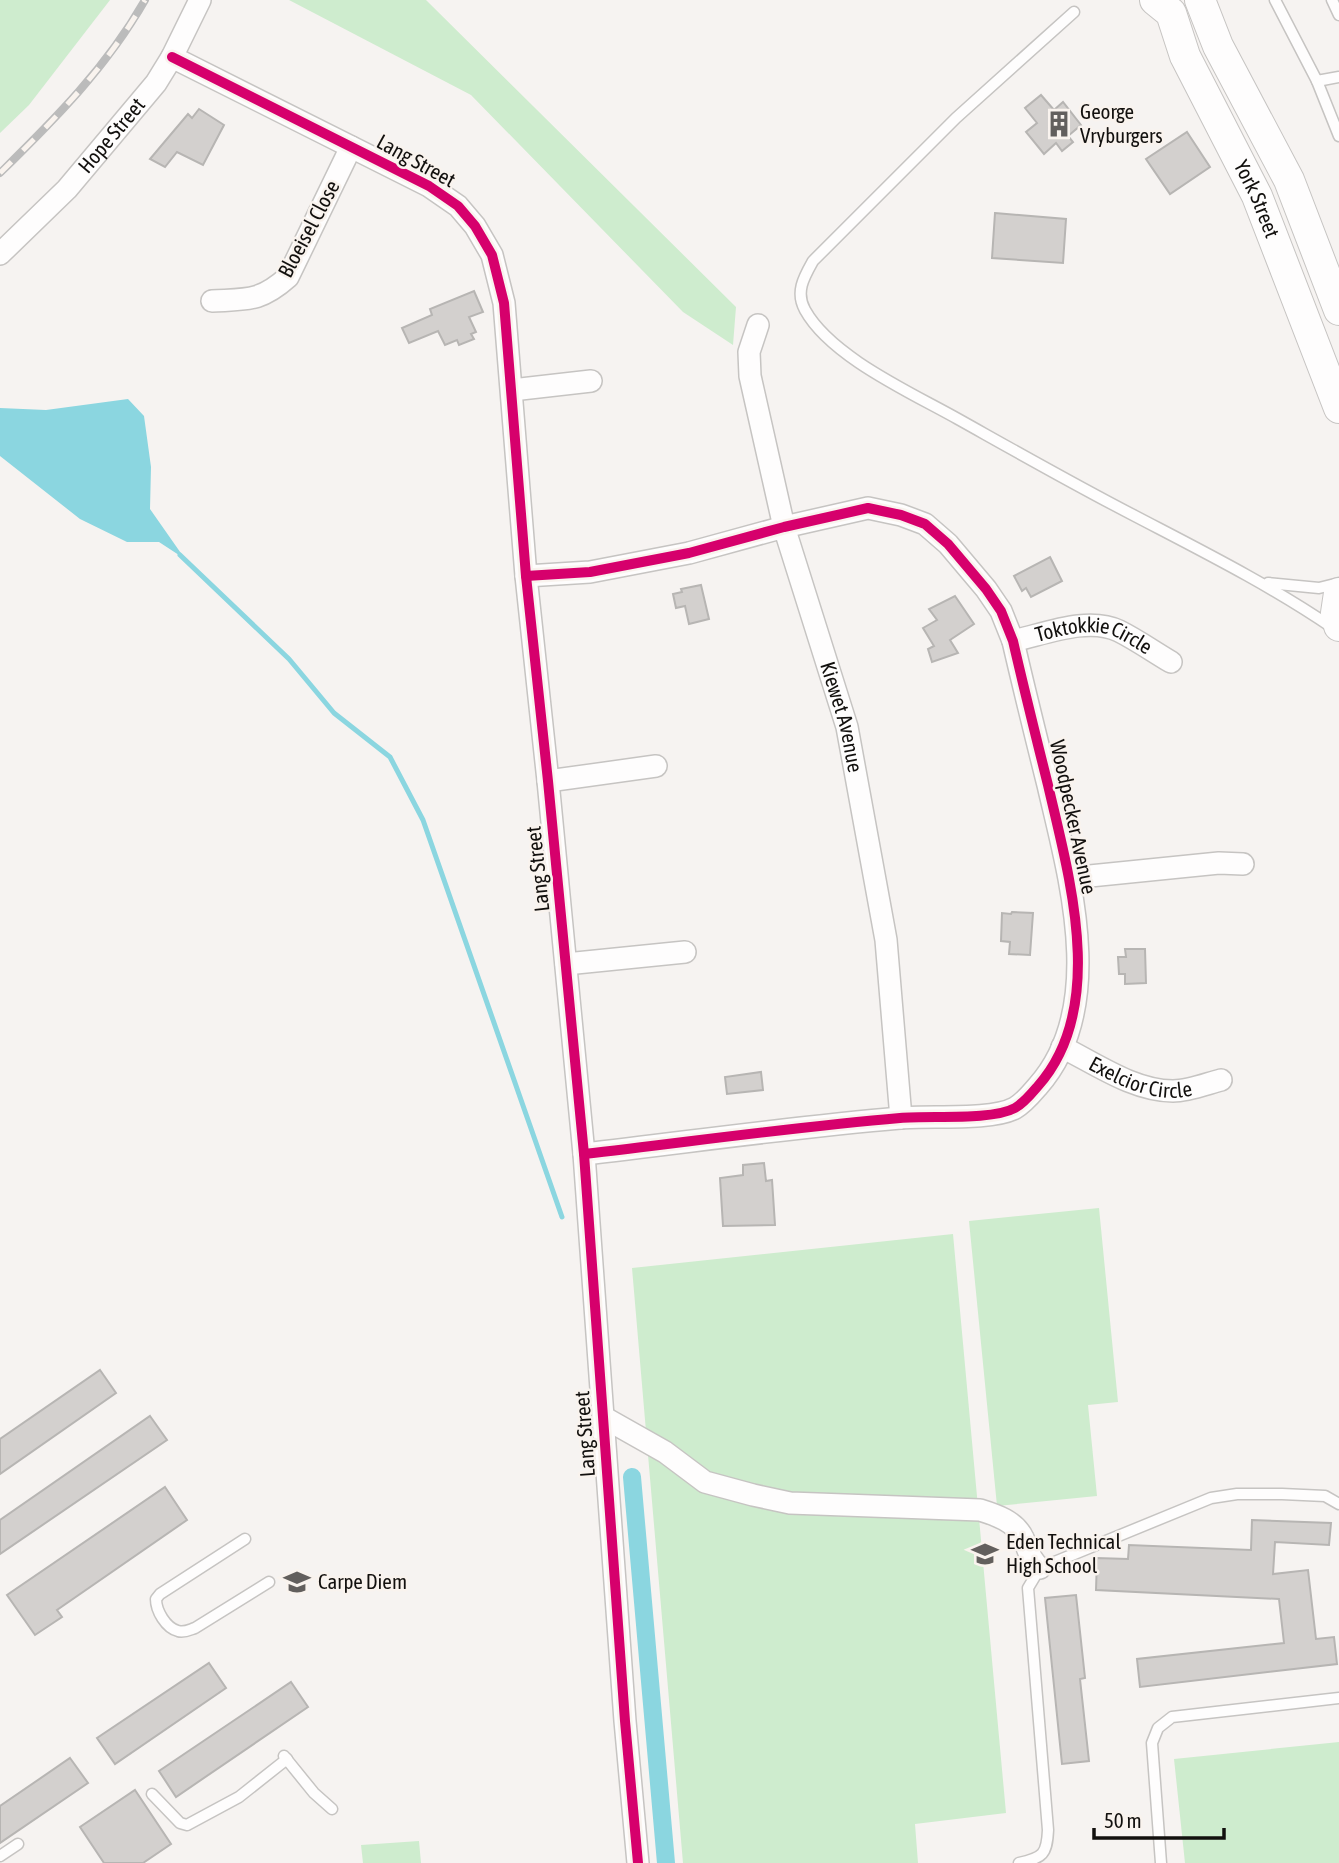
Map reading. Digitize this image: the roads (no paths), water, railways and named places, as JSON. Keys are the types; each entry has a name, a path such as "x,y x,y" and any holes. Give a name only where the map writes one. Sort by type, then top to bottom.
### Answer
{"main road":[{"name":"York Street","path":"1155,0 1171,13 1185,56 1257,196 1339,408"},
{"name":"York Street","path":"1200,0 1218,46 1289,180 1339,310"},
{"path":"1339,593 1336,614 1339,626"}],"street":[{"name":"Hope Street","path":"0,254 67,189 140,104 172,57 200,0"},
{"name":"Lang Street","path":"172,57 429,186 458,206 475,226 492,255 504,303 526,576 584,1154 638,1863"},
{"name":"Bloeisel Close","path":"212,300 253,299 271,291 288,277 351,147"},
{"name":"Kiewet Avenue","path":"758,326 749,352 750,376 785,527 847,727 886,940 901,1118"},
{"path":"512,390 591,381"},
{"name":"Woodpecker Avenue","path":"526,576 590,572 677,556 868,508 901,515 925,524 963,560 986,589 1001,611 1013,641 1070,878 1077,937 1077,982 1073,1011 1062,1047 1052,1070 1015,1108 993,1114 901,1118 584,1154"},
{"name":"Toktokkie Circle","path":"1013,641 1083,626 1101,626 1118,630 1171,662"},
{"path":"548,781 656,766"},
{"path":"1070,878 1219,863 1242,864"},
{"path":"566,964 685,952"},
{"name":"Exelcior Circle","path":"1062,1047 1124,1078 1160,1090 1176,1091 1221,1080"},
{"path":"603,1417 666,1452 705,1482 753,1495 790,1503 980,1510 993,1514 1016,1528 1023,1537 1032,1562 1040,1568"}],"lane":[{"path":"1275,0 1317,82 1339,136"},
{"path":"1332,0 1339,15"},
{"path":"1074,12 956,118 813,261 802,280 800,292 804,308 818,329 860,364 1055,474 1258,580 1339,632"},
{"path":"1317,82 1339,77"},
{"path":"1258,580 1282,586 1319,588 1339,583"},
{"path":"1019,1863 1041,1856 1047,1847 1048,1830 1028,1588 1040,1568 1211,1498 1237,1494 1325,1496 1339,1504"},
{"path":"245,1539 160,1594 156,1599 159,1612 170,1626 184,1632 195,1628 269,1582"},
{"path":"1161,1863 1152,1743 1158,1728 1172,1717 1339,1698"},
{"path":"152,1794 180,1823 187,1825 239,1797 285,1758 314,1793 332,1809"},
{"path":"0,1856 18,1844"}],"water":[{"path":"128,399 144,416 151,467 150,509 185,559 159,542 127,542 80,519 0,456 0,408 46,410"}],"waterway":[{"path":"180,555 289,659 334,713 390,757 423,820 562,1217"},
{"path":"632,1477 666,1863"}],"railway":[{"path":"0,173 60,113 97,70 145,0"}],"place":[{"name":"George Vryburgers","path":"1059,124"},
{"name":"Eden Technical High School","path":"985,1554"},
{"name":"Carpe Diem","path":"297,1582"}]}
